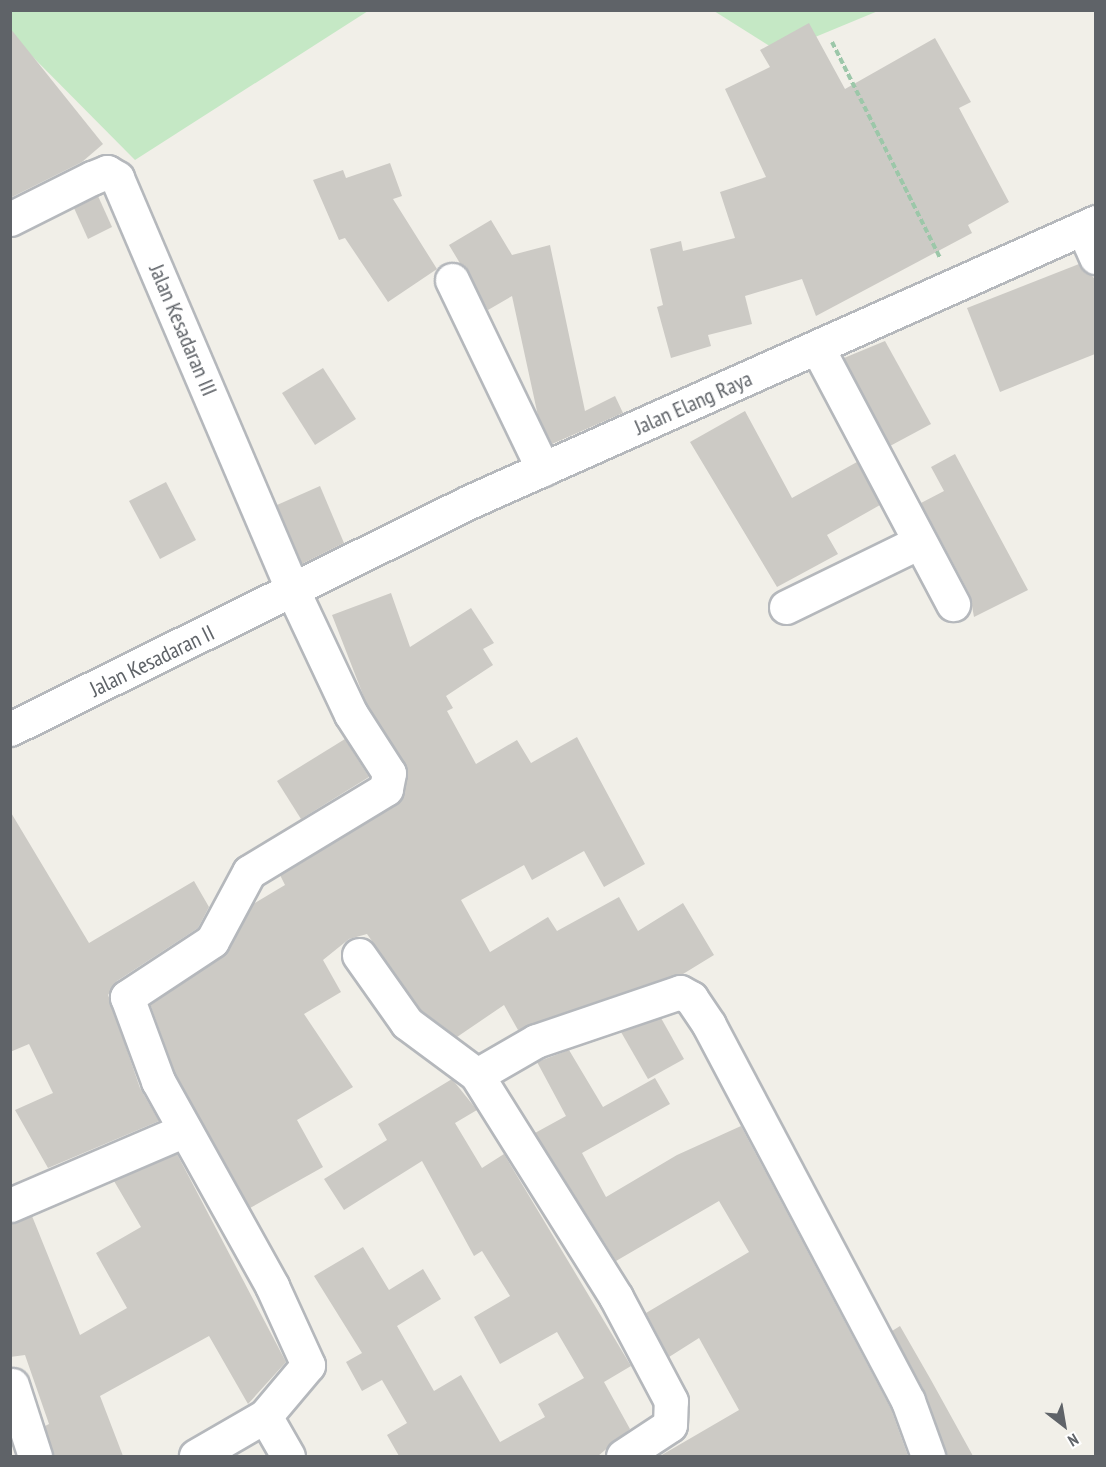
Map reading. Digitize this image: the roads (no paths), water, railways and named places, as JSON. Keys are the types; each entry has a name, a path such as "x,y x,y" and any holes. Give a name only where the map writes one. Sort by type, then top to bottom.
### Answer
{"street":[{"name":"Jalan Kesadaran III","path":"10,219 107,172 117,177 294,591"},
{"name":"Jalan Elang Raya","path":"294,591 543,469 957,287 1091,235"},
{"path":"452,280 543,469"},
{"path":"817,347 953,604"},
{"path":"786,607 919,542"},
{"name":"Jalan Kesadaran II","path":"10,729 294,591"},
{"path":"196,1456 265,1416 304,1374 306,1353 185,1130 132,1016 129,992 212,941 249,872 386,789 389,780 294,591"},
{"path":"359,955 406,1023 477,1075 616,1297 671,1401 674,1413 663,1446 622,1456"},
{"path":"477,1075 536,1041 608,1014 665,994 691,998 908,1401 928,1456"},
{"path":"10,1205 185,1130"},
{"path":"12,1384 35,1456"},
{"path":"265,1416 288,1456"}]}
